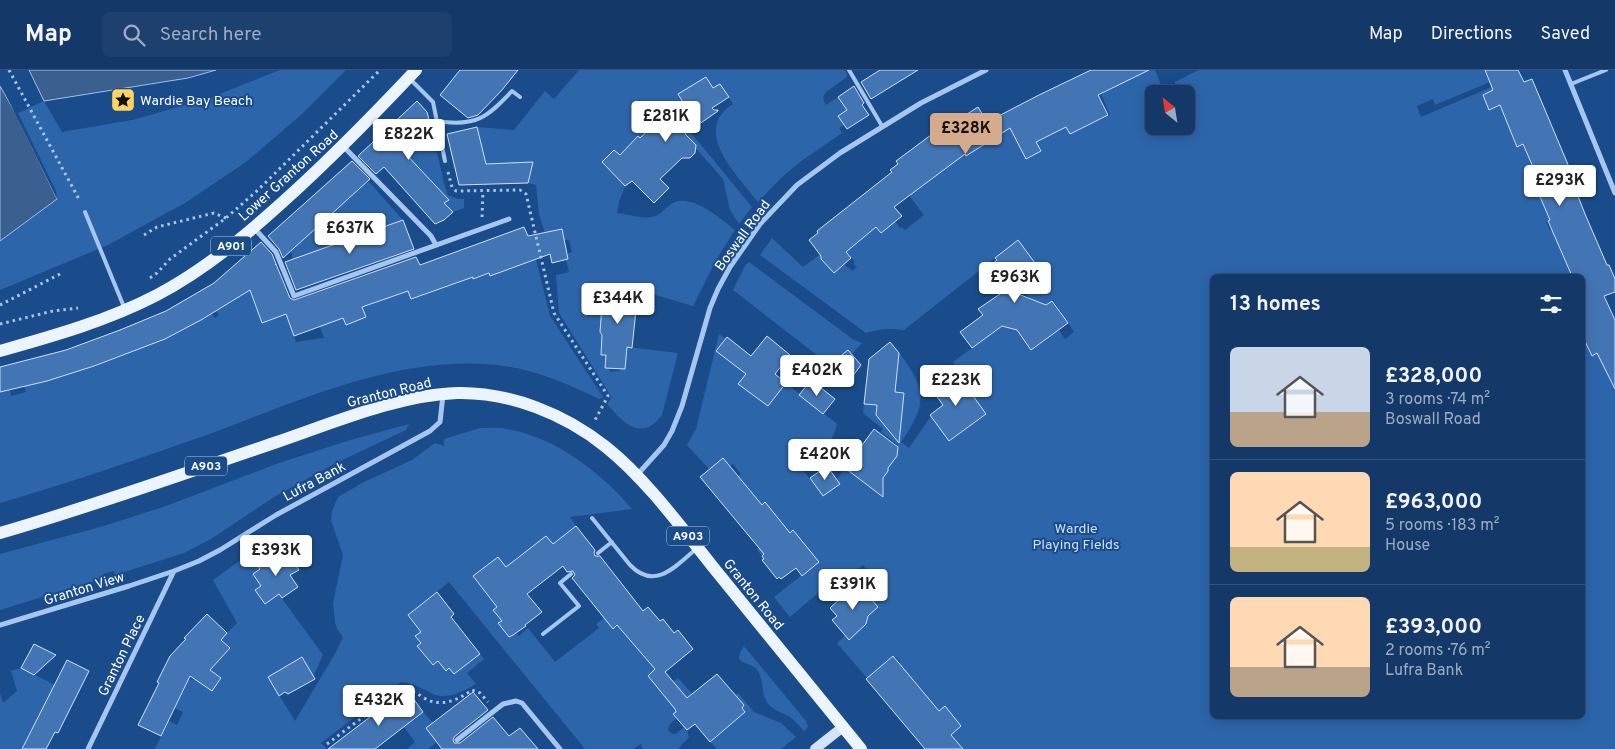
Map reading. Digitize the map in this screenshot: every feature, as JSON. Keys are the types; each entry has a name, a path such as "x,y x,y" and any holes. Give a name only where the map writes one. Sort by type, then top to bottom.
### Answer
{"main road":[{"name":"Lower Granton Road","path":"0,351 45,338 125,310 157,295 186,278 230,247 301,187 412,74"},
{"name":"Granton Road","path":"0,533 147,487 380,407 443,394 469,393 521,402 558,417 588,434 605,446 637,475 861,749"}],"street":[{"name":"Boswall Road","path":"637,475 664,445 678,419 710,308 718,289 760,224 797,185 834,158 921,103 986,70"},
{"path":"1565,70 1615,194"},
{"path":"343,146 431,236 436,245"},
{"path":"254,228 276,252 294,296 508,219"},
{"name":"Lufra Bank","path":"174,572 220,550 276,515 430,431 440,422 443,394"},
{"name":"Granton View","path":"0,625 174,572"},
{"name":"Granton Place","path":"88,749 174,572"},
{"path":"457,740 503,704 516,701 522,703 560,749"},
{"path":"815,749 843,727"}],"lane":[{"path":"849,70 882,126"},
{"path":"1570,84 1606,70"},
{"path":"412,74 433,102 446,161"},
{"path":"437,121 462,123 478,119 494,111 512,91 520,98"},
{"path":"86,212 125,310"},
{"path":"592,518 636,571 643,575 651,576 668,573 697,547"},
{"path":"598,553 612,542"},
{"path":"543,634 579,606 560,583 571,574"}],"path":[{"path":"9,70 86,212"},
{"path":"150,278 170,259 226,218 258,190 380,70"},
{"path":"446,161 450,184 454,190 459,192 520,190 526,194 554,313 608,396 588,434"},
{"path":"482,228 483,191"},
{"path":"144,235 157,228 214,213 226,218"},
{"path":"0,305 62,273"},
{"path":"0,324 53,311 83,307"},
{"path":"327,744 399,690 413,691 426,699 439,703 458,699 472,690 484,697 495,711"}],"green space":[{"path":"280,70 346,70 302,114 246,162 185,203 108,245 0,290 0,241 57,199 16,114 44,101 62,132 132,120 207,99"},
{"path":"579,70 845,70 847,74 847,77 826,92 823,97 826,105 838,97 847,110 838,116 844,125 839,128 842,133 800,162 781,178 758,202 730,167 722,154 717,140 716,127 721,115 733,104 720,84 713,88 706,77 678,94 684,104 681,107 688,119 688,129 752,207 739,224 730,210 723,179 693,145 695,144 672,121 662,123 657,135 650,128 640,138 638,136 620,155 614,150 602,162 625,186 617,213 651,217 658,215 673,203 689,201 706,209 735,230 715,262 693,306 638,290 606,288 605,292 602,293 601,306 604,307 603,323 600,326 602,335 601,354 606,355 610,372 620,371 620,368 625,369 627,347 678,353 662,415 647,428 640,429 626,423 607,404 611,396 559,313 556,275 569,272 566,260 568,259 567,254 572,252 569,240 564,240 562,229 545,233 539,214 536,185 528,183 533,163 476,164 482,148 477,127 514,130 545,91 554,99"},
{"name":"Wardie Playing Fields","path":"1137,70 1155,70 1161,85 1145,85 1145,135 1195,135 1195,85 1173,85 1175,82 1199,70 1485,70 1490,82 1435,105 1433,99 1417,106 1421,117 1501,83 1502,87 1483,95 1489,110 1500,105 1517,147 1554,131 1559,143 1528,157 1541,185 1561,176 1550,220 1546,222 1550,230 1568,222 1562,252 1563,257 1602,264 1576,274 1210,274 1210,719 1585,719 1585,338 1597,353 1615,389 1615,749 963,749 951,735 961,726 945,706 935,715 923,691 899,665 900,661 896,657 892,657 867,678 837,643 846,635 852,637 858,628 865,625 867,620 865,619 878,607 859,585 871,574 863,565 844,582 838,576 790,617 774,597 815,565 810,551 793,530 762,556 757,549 774,536 765,503 762,505 738,476 741,474 733,464 730,466 723,458 709,469 687,445 696,429 719,334 726,339 716,351 746,374 739,384 768,406 786,383 837,424 832,438 823,449 815,455 810,455 806,452 796,461 823,496 840,484 837,479 845,468 877,492 883,486 883,483 879,480 888,471 885,463 898,445 881,432 883,429 863,413 864,404 877,405 876,417 901,419 904,393 895,392 898,367 883,365 882,363 897,350 914,375 920,395 920,405 916,416 901,442 909,448 931,416 949,441 986,415 956,372 959,370 953,362 1002,326 1017,330 1031,350 1059,330 1065,339 1074,332 1053,300 1046,305 1029,298 1018,282 1036,269 1033,264 1035,262 1018,240 904,330 884,329 866,333 760,255 772,238 803,267 822,253 821,259 831,270 837,270 844,264 852,271 857,267 853,264 855,262 845,252 876,227 881,233 891,216 900,228 902,227 905,230 924,215 902,186 898,164 959,145 966,156 1010,128 1041,151 1036,142 1048,136 1038,116 1092,105 1100,120 1110,115 1101,94 1111,89 1109,85 1129,80 1139,75"},
{"path":"428,113 430,125 422,127 427,146 435,144 448,195 457,199 464,199 464,208 453,212 444,203 448,199 407,155 389,149"},
{"path":"369,182 403,220 293,260 291,250 363,185"},
{"path":"536,259 550,316 603,397 599,399 571,386 529,371 499,365 449,364 414,368 379,375 311,396 133,461 0,503 0,392 10,390 11,396 26,392 24,386 77,371 129,353 127,348 142,342 144,347 152,344 212,313 215,318 219,315 216,311 249,287 262,323 286,314 296,342 324,338 318,321 341,313 346,325 366,317 362,307 408,290 412,299 472,277 473,279"},
{"path":"749,262 854,340 862,343 852,354 848,350 832,364 827,363 733,290"},
{"path":"409,424 406,430 334,464 274,497 211,539 184,553 115,575 114,571 103,574 104,578 0,610 0,554 104,526 166,506 279,463 347,441"},
{"path":"480,428 501,428 525,433 560,448 592,470 632,509 570,517 576,526 553,544 546,536 524,556 522,554 514,560 508,569 498,557 473,577 500,606 494,610 502,621 499,623 509,637 516,633 519,636 528,628 555,662 599,628 596,624 632,596 637,603 614,622 626,636 634,630 669,658 648,676 661,692 678,678 694,696 674,710 676,712 673,714 677,718 669,725 668,730 672,734 676,734 684,727 687,730 689,737 678,749 643,749 641,744 633,749 585,749 449,582 408,615 421,632 415,636 421,643 417,646 432,665 438,661 445,671 449,668 454,674 480,654 484,659 467,673 476,684 460,692 442,696 401,682 321,743 327,749 155,749 169,721 177,725 183,712 175,708 189,679 196,680 212,691 221,679 199,663 220,660 230,648 221,639 237,623 213,580 249,554 260,569 253,574 261,586 255,590 264,603 278,593 323,655 313,677 302,658 268,677 295,721 343,637 337,629 333,603 343,555 331,520 332,511 338,497 364,482 412,460 435,443 444,446 444,439"},
{"path":"744,646 806,721 808,727 804,731 790,717 776,710 766,701 758,671 739,659"},
{"path":"21,668 77,696 67,715 44,705 22,749 0,749 0,693 3,703 17,691 11,671"},
{"path":"738,693 754,712 781,723 796,737 781,749 717,749 710,742 745,712 742,708 744,705 733,698"},
{"path":"423,712 433,723 437,742 428,749 407,749 415,742 404,727"}],"shaded area":[{"path":"29,70 216,70 188,78 44,101"},
{"path":"0,86 16,114 57,199 0,241"}],"pier":[{"path":"0,83 18,113 56,191 57,199"}],"building":[{"path":"460,70 518,70 478,115 468,118 440,95"},
{"path":"880,70 918,70 871,99 861,82"},
{"path":"1091,70 1149,70 1098,95 1108,115 1070,134 1066,127 1036,142 1041,151 1026,159 1010,128 966,156 965,154 894,207 902,216 881,233 876,227 846,252 851,258 834,273 821,259 821,256 809,240 818,233 817,231 892,172 890,170 898,164 896,161 935,132 936,134 978,107 987,122"},
{"path":"1485,70 1518,70 1524,82 1532,79 1569,167 1567,168 1585,214 1615,279 1615,292 1604,296 1615,320 1615,389 1597,353 1592,356 1585,341 1585,274 1571,274 1548,221 1550,220 1538,192 1543,190 1523,144 1517,147 1500,105 1489,110 1483,95 1493,90"},
{"path":"706,77 713,88 720,84 729,97 712,108 718,111 685,134 696,145 695,153 690,158 682,158 660,179 669,188 654,203 632,181 625,186 602,162 614,150 620,155 638,136 640,138 651,128 654,132 662,123 687,117 680,107 684,104 678,94"},
{"path":"854,86 864,103 862,105 869,115 847,129 838,116 847,110 838,97"},
{"path":"417,101 427,112 435,144 404,152 449,200 444,203 453,212 444,220 435,224 384,167 376,174 358,156"},
{"path":"477,127 486,164 533,162 528,183 459,185 447,134"},
{"path":"352,161 370,179 283,258 279,249 268,236"},
{"path":"403,220 414,249 296,290 285,262"},
{"path":"524,227 528,236 562,229 568,259 552,263 550,254 490,276 489,273 473,279 473,277 411,299 408,291 362,307 366,317 346,325 343,318 294,336 286,314 262,323 250,290 201,320 165,339 94,366 47,381 0,392 0,367 66,350 166,311 214,283 261,242 272,254 290,298 294,300 416,257 420,265"},
{"path":"1018,240 1035,263 1033,264 1036,269 1008,290 1046,305 1052,301 1068,323 1031,350 1017,330 1002,326 972,348 960,332 983,315 978,309 1003,292 986,269 997,260 995,258"},
{"path":"606,287 638,291 632,348 627,347 625,369 605,368 606,355 601,355 602,335 600,332 603,292 605,292"},
{"path":"767,336 790,355 775,374 786,383 768,406 738,384 746,374 716,351 727,337 751,356"},
{"path":"890,342 899,353 895,392 904,393 899,443 876,415 877,405 864,404 869,359"},
{"path":"848,350 861,365 849,381 833,362"},
{"path":"956,372 986,414 949,441 930,415 943,405 932,390"},
{"path":"811,380 835,399 823,414 799,395"},
{"path":"874,429 898,447 897,456 883,478 883,497 845,468"},
{"path":"723,458 762,505 765,502 790,533 793,530 819,562 802,576 796,568 781,579 779,577 777,579 762,560 764,559 762,556 764,554 700,477"},
{"path":"827,466 840,484 823,496 810,478"},
{"path":"576,526 595,550 595,556 600,556 643,611 648,607 660,621 663,619 674,633 678,630 693,649 665,672 687,698 717,674 744,705 742,708 745,712 710,742 695,724 687,730 673,714 676,712 675,709 648,676 655,669 617,625 613,629 572,578 575,575 573,571 567,572 563,566 527,594 542,612 526,626 509,637 498,623 502,621 493,610 497,607 473,576 498,557 506,567 546,536 553,544"},
{"path":"285,550 299,570 290,575 298,587 282,598 279,594 265,604 255,590 261,586 253,574 260,569 258,566"},
{"path":"857,583 878,607 868,616 866,624 849,640 832,620 837,616 830,608"},
{"path":"437,592 454,614 451,617 480,654 454,674 449,668 446,671 438,661 433,665 417,646 421,643 415,636 421,632 408,615"},
{"path":"207,614 227,633 221,640 230,648 210,670 221,678 212,691 190,676 161,736 138,725 170,656"},
{"path":"34,644 56,655 34,675 21,668"},
{"path":"893,656 939,711 945,706 961,726 951,735 963,749 925,749 866,679"},
{"path":"302,657 315,679 288,694 285,692 279,696 268,677"},
{"path":"67,660 89,671 58,733 55,732 46,749 22,749"},
{"path":"473,692 488,710 454,737 454,743 460,743 493,717 509,736 520,728 538,749 442,749 426,728"},
{"path":"413,698 423,712 375,749 328,749 387,704 393,712"}],"place":[{"name":"Wardie Bay Beach","path":"123,100"}]}
